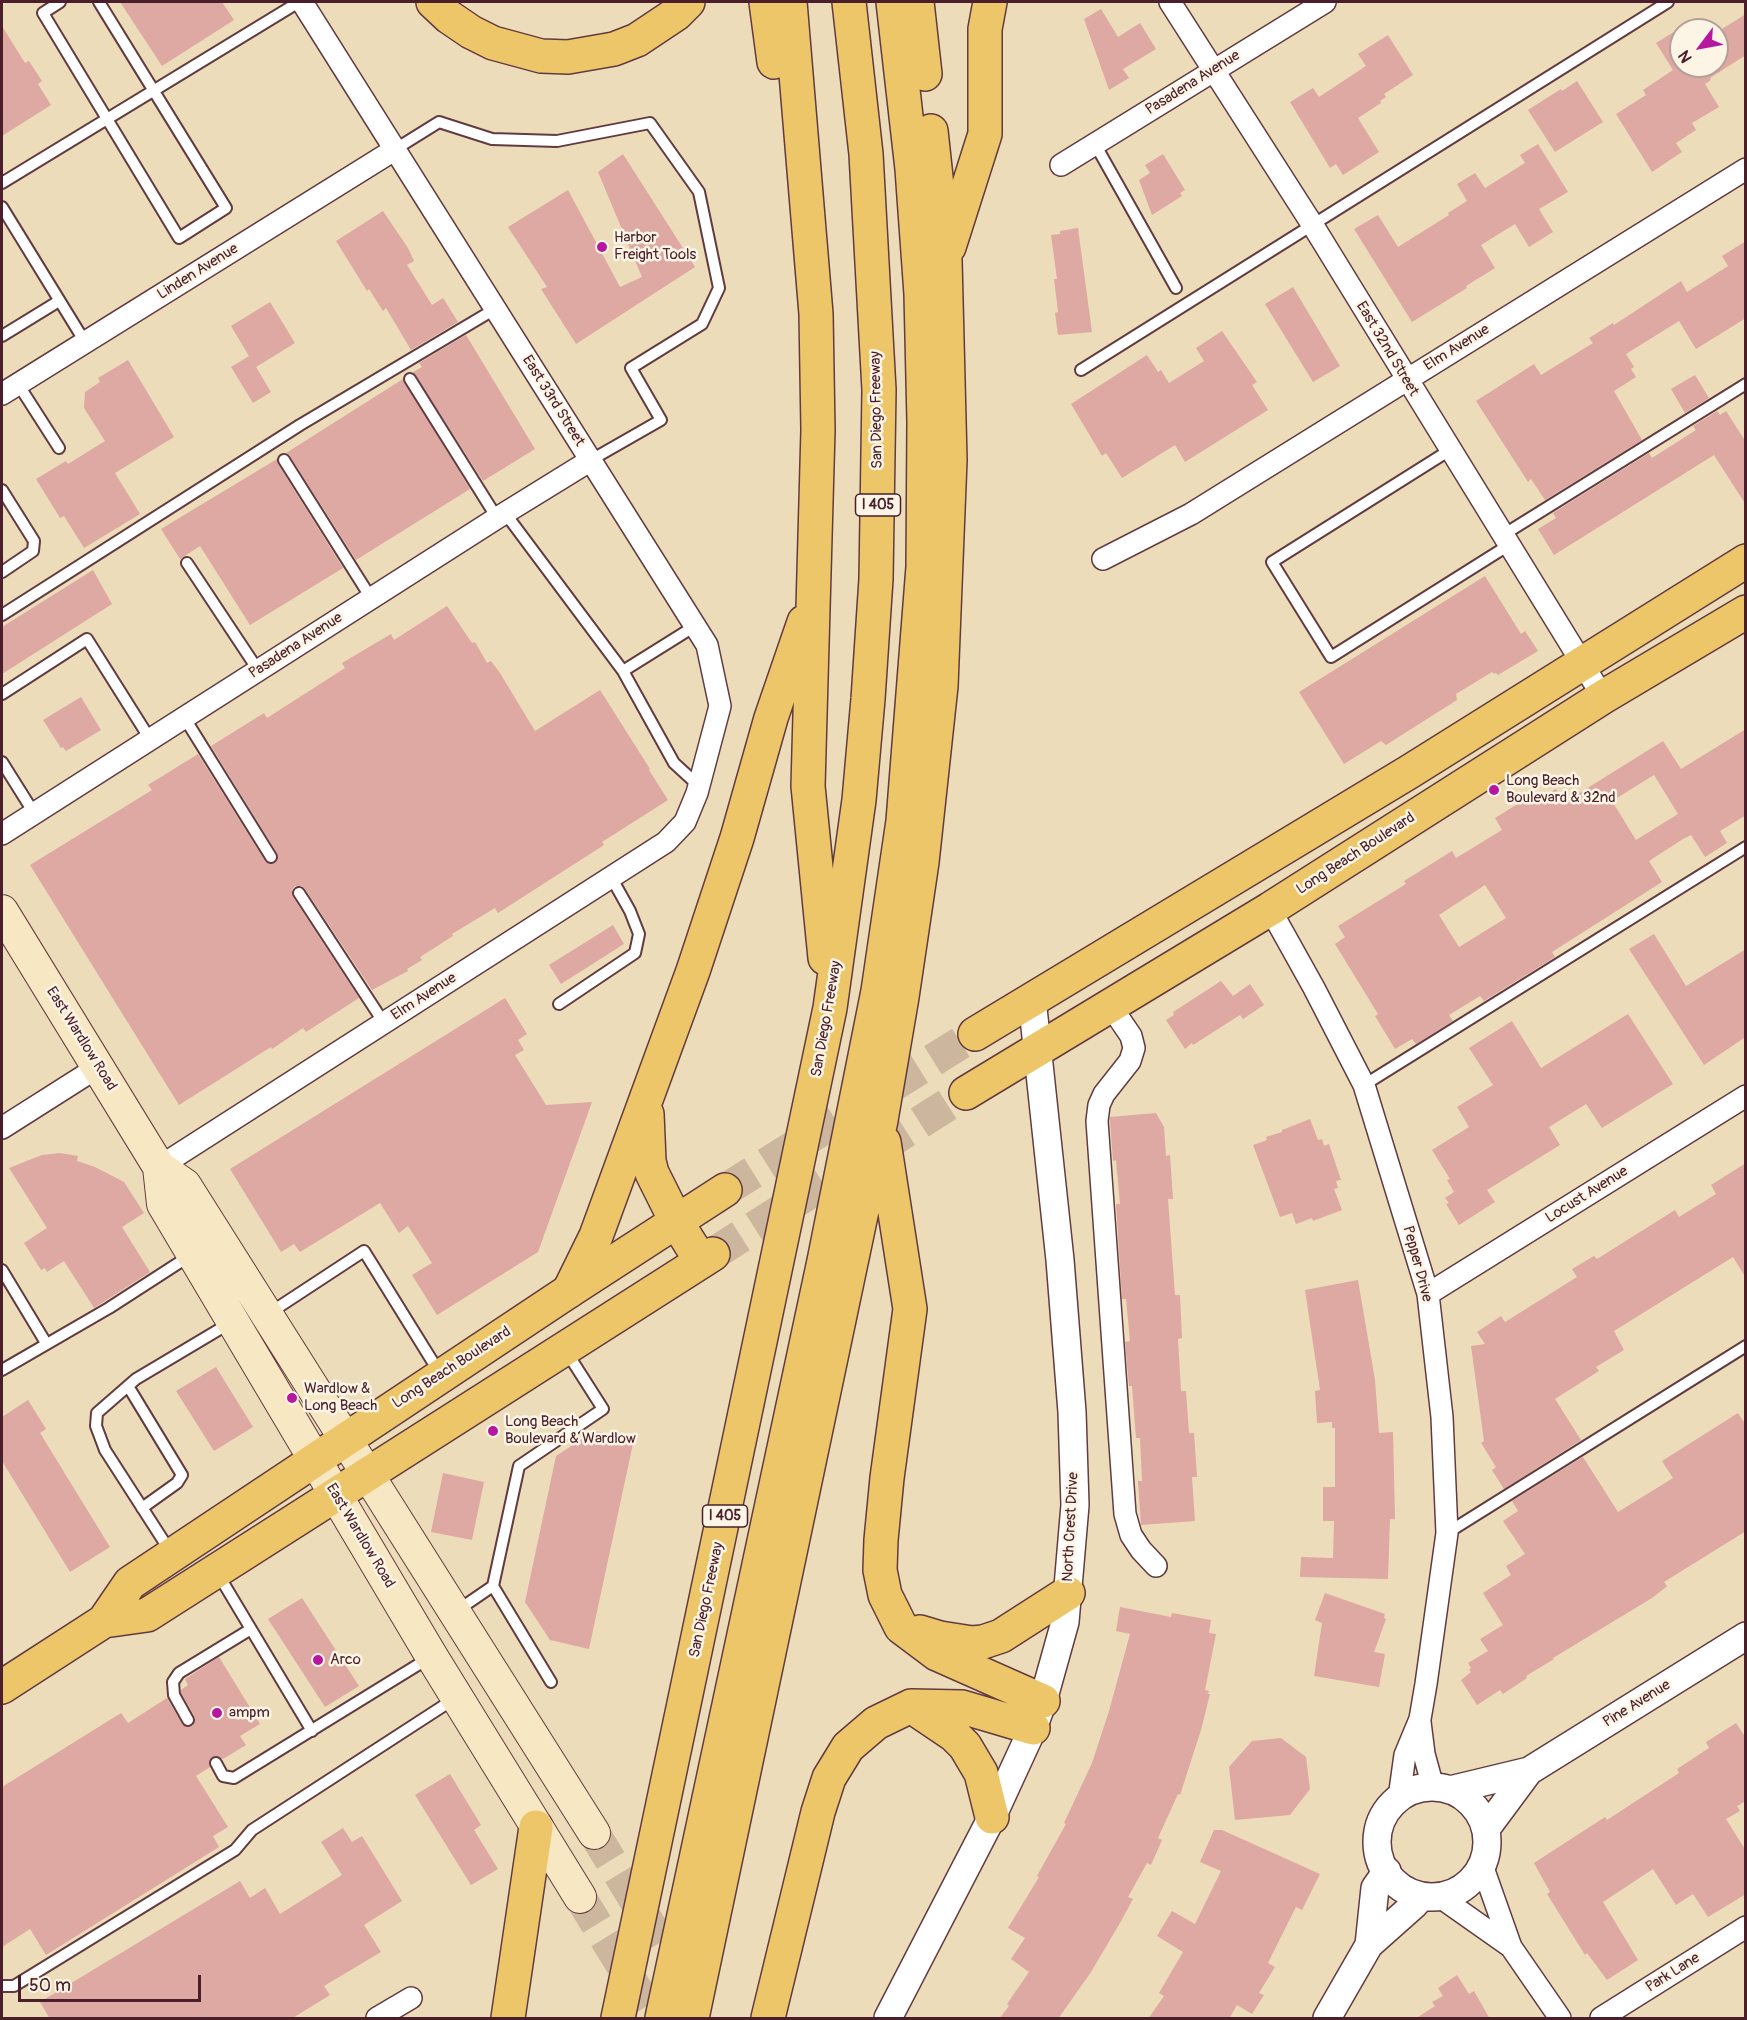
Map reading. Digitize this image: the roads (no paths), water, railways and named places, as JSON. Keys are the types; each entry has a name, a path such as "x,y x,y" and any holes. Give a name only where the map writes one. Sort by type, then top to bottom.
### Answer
{"main road":[{"path":"433,2 456,22 493,43 541,56 568,57 614,49 637,40 676,14 688,2"},
{"path":"766,2 777,83 808,200"},
{"path":"648,2019 798,1295 847,1081 830,1010 808,786 818,430 816,314 790,2"},
{"name":"San Diego Freeway","path":"618,2019 830,1010 861,778 875,590 879,390 866,154 849,2"},
{"path":"662,2019 831,1226 878,991 903,821 923,567 924,422 921,294 912,169 893,2"},
{"path":"692,2019 881,1120 922,862 941,686 950,460 945,260 917,2"},
{"path":"945,260 985,134 985,29 990,2"},
{"path":"975,1034 1340,814 1746,561"},
{"path":"569,1291 596,1236 646,1094 693,971 734,849 771,718 815,589"},
{"name":"Long Beach Boulevard","path":"966,1093 1270,909 1603,697 1746,612"},
{"name":"East Wardlow Road","path":"2,911 159,1167 186,1185 594,1833"},
{"path":"646,1094 649,1161 657,1185 676,1221"},
{"path":"881,1120 910,1309 888,1467 881,1540 880,1570 885,1595 901,1627 937,1654 1038,1714"},
{"name":"East Wardlow Road","path":"159,1167 163,1204 456,1698 580,1897"},
{"name":"Long Beach Boulevard","path":"2,1688 104,1621 129,1583 441,1375 725,1190"},
{"name":"Long Beach Boulevard","path":"104,1621 147,1615 707,1258 676,1221"},
{"path":"901,1627 940,1638 983,1642 1001,1636 1068,1593"},
{"path":"769,2013 818,1812 829,1778 848,1747 876,1723 911,1706 962,1707 1038,1714"},
{"path":"911,1706 966,1746 981,1773 992,1817"},
{"path":"508,2019 537,1827"}],"street":[{"name":"East 33rd Street","path":"300,2 707,645 720,705 699,786 685,822"},
{"name":"East 32nd Street","path":"1170,2 1312,224 1603,697"},
{"name":"Pasadena Avenue","path":"1062,165 1325,2"},
{"name":"Linden Avenue","path":"10,389 394,150"},
{"name":"Elm Avenue","path":"1103,559 1191,514 1746,169"},
{"name":"Pasadena Avenue","path":"2,834 591,460"},
{"name":"Elm Avenue","path":"159,1167 666,842 685,822"},
{"name":"Pepper Drive","path":"1270,909 1364,1085 1428,1294 1442,1417 1447,1533 1420,1719 1405,1755 1399,1798"},
{"name":"North Crest Drive","path":"888,2019 992,1817 1038,1714 1065,1622 1075,1505 1072,1412 1060,1260 1032,999"},
{"path":"1110,1005 1131,1036 1134,1048 1130,1061 1104,1094 1099,1105 1097,1121 1125,1514 1131,1535 1156,1566"},
{"path":"2,1128 98,1067"},
{"name":"Locust Avenue","path":"1428,1294 1746,1096"},
{"name":"Pine Avenue","path":"1442,1788 1529,1771 1746,1636"},
{"name":"Pepper Drive","path":"1420,1719 1424,1754 1442,1788"},
{"name":"Pine Avenue","path":"1486,1829 1529,1771"},
{"path":"1327,2019 1369,1945 1431,1896 1458,1891 1472,1880 1482,1865 1487,1847 1486,1829 1478,1812 1466,1799 1442,1788 1415,1790 1399,1798 1387,1811 1379,1827 1377,1845 1382,1863 1391,1878 1405,1890 1431,1896 1511,1947"},
{"path":"1482,1865 1511,1947 1560,2019"},
{"path":"1369,1945 1375,1888 1387,1871"},
{"name":"Park Lane","path":"1601,2019 1746,1927"},
{"path":"376,2019 411,1998"}],"lane":[{"path":"60,2 43,13 179,238 226,208 99,2"},
{"path":"2,183 300,2"},
{"path":"1081,370 1668,2"},
{"path":"394,150 439,122 492,139 557,141 651,123 699,192 720,288 702,324 631,368 662,420 591,460"},
{"path":"1095,144 1176,288"},
{"path":"2,207 85,342"},
{"path":"2,336 59,301"},
{"path":"2,615 300,425 495,309"},
{"path":"410,379 501,516 623,671 674,763 699,786"},
{"path":"1450,450 1272,562 1331,657 1746,384"},
{"path":"10,389 59,448"},
{"path":"284,460 371,598"},
{"path":"2,489 34,541 33,551 2,572"},
{"path":"187,563 258,670"},
{"path":"623,671 695,626"},
{"path":"2,694 87,639 150,739"},
{"path":"184,717 271,857"},
{"path":"2,762 34,813"},
{"path":"1364,1085 1746,848"},
{"path":"559,1004 635,953 639,934 630,910 611,878"},
{"path":"299,894 384,1023"},
{"path":"268,1314 364,1251 441,1375"},
{"path":"2,1370 46,1342 108,1308 193,1253"},
{"path":"2,1270 46,1342"},
{"path":"172,1555 105,1450 96,1426 97,1413 128,1386 232,1321"},
{"path":"1447,1533 1746,1346"},
{"path":"551,1682 493,1586 519,1466 603,1409 564,1348"},
{"path":"128,1386 182,1475 177,1483 142,1508"},
{"path":"216,1571 312,1731"},
{"path":"455,1612 493,1586"},
{"path":"188,1720 174,1695 173,1682 179,1673 250,1629"},
{"path":"216,1763 223,1776 234,1778 432,1657"},
{"path":"2,1986 14,1986 235,1850 252,1830 456,1698"}],"tunnel":[{"path":"725,1190 975,1034"},
{"path":"713,1254 966,1093"},
{"path":"594,1833 683,1979"},
{"path":"580,1897 654,2018"}],"place":[{"name":"Harbor Freight Tools","path":"602,247"},
{"name":"Long Beach Boulevard & 32nd","path":"1494,790"},
{"name":"Wardlow & Long Beach","path":"292,1398"},
{"name":"Long Beach Boulevard & Wardlow","path":"493,1431"},
{"name":"Arco","path":"318,1660"},
{"name":"ampm","path":"217,1713"}]}
